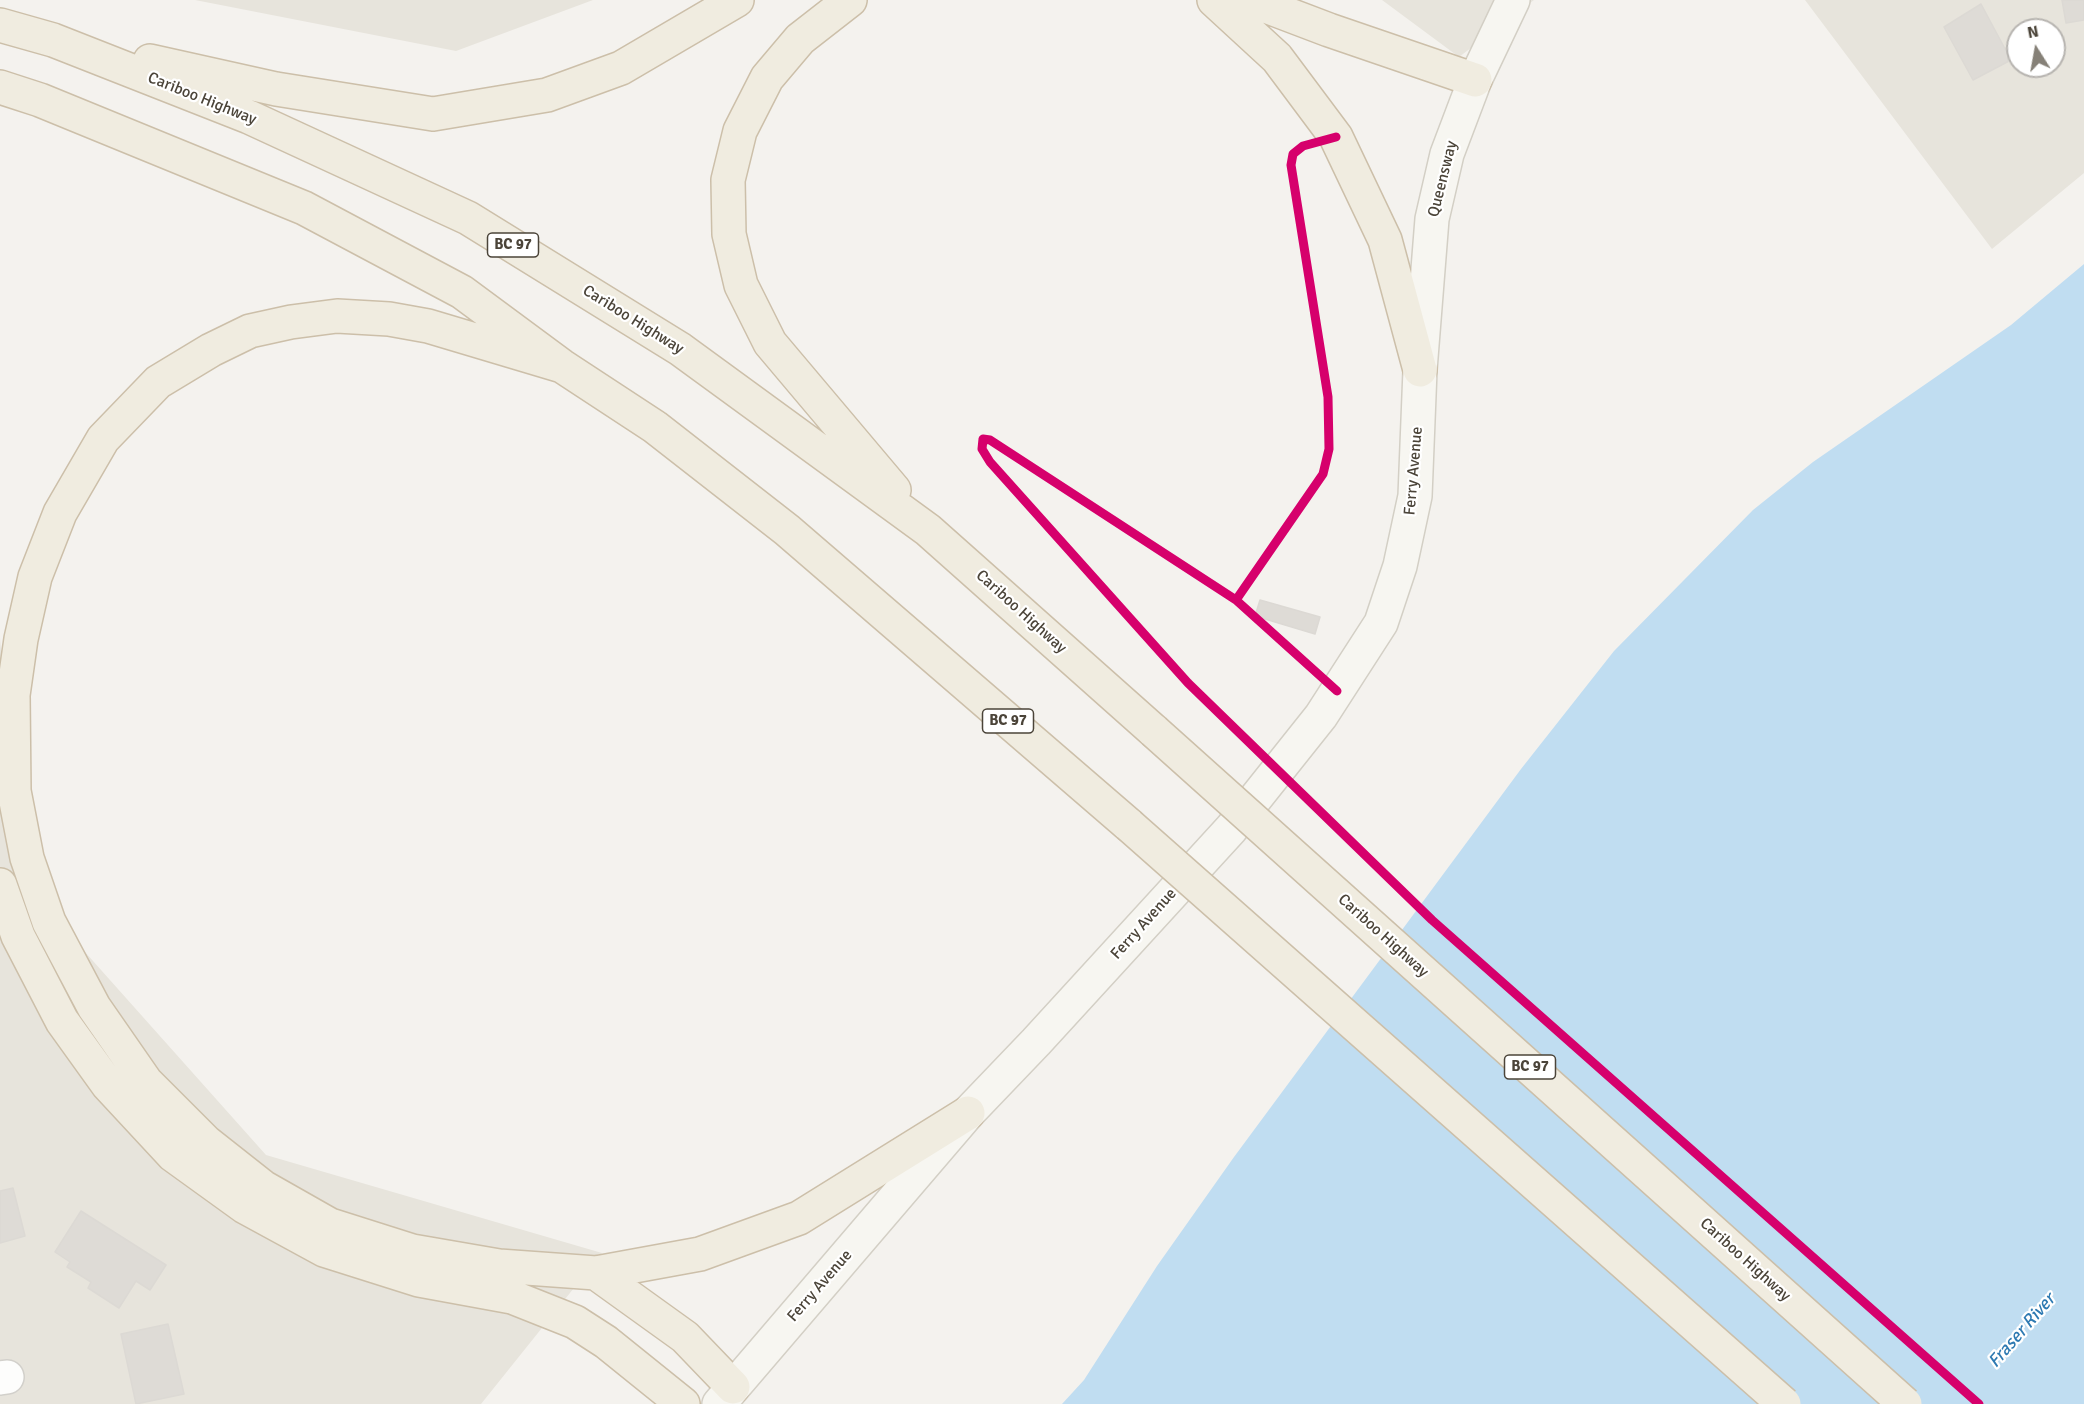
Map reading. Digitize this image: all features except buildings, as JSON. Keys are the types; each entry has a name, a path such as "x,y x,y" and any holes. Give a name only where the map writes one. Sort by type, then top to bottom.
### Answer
{"highway":[{"path":"53,40 276,89 433,114 547,95 621,68 737,0"},
{"path":"850,0 800,39 767,78 745,120 740,131 728,180 729,234 741,285 770,343 928,530"},
{"path":"1214,0 1277,58 1336,137 1384,240 1420,370"},
{"path":"1250,0 1329,30 1475,80"},
{"name":"Cariboo Highway","path":"0,25 53,40 249,117 468,218 680,349 928,530 1905,1404"},
{"name":"BC 97","path":"0,87 40,100 304,208 462,291 562,366 655,427 787,530 1129,825 1784,1404"},
{"path":"562,366 428,326 389,319 337,316 291,322 250,331 211,350 158,382 103,439 60,513 35,577 21,639 13,695 14,791 27,858 49,922 94,1007 147,1082 206,1142 263,1187 330,1225 412,1251 499,1266 596,1273 700,1254 799,1218 968,1113"},
{"path":"0,885 18,936 62,1020 108,1085 173,1155 245,1207 324,1250 419,1280 513,1297 575,1322 606,1342 683,1404"},
{"path":"596,1273 685,1337 726,1396"}],"main road":[{"name":"Queensway","path":"1420,370 1432,219 1447,154 1475,80 1513,0"},
{"name":"Ferry Avenue","path":"726,1396 968,1113 1231,829 1321,716 1381,623 1400,566 1415,496 1420,370"}],"shaded area":[{"path":"195,0 593,0 456,51"},
{"path":"1382,0 1534,0 1459,57"},
{"path":"1805,0 2084,0 2084,173 1992,249"},
{"path":"0,638 19,878 266,1155 602,1253 481,1404 0,1404"}],"water":[{"name":"Fraser River","path":"2084,264 2084,1404 1062,1404 1084,1380 1157,1266 1234,1157 1521,769 1614,651 1753,510 1813,462 2011,325"}],"cycle path":[{"path":"1236,600 1323,474 1329,449 1328,397 1291,165 1293,154 1303,146 1336,137"},
{"path":"1337,691 1236,600 990,440 983,439 982,449 990,462 1188,683 1432,920 1979,1404"}]}
